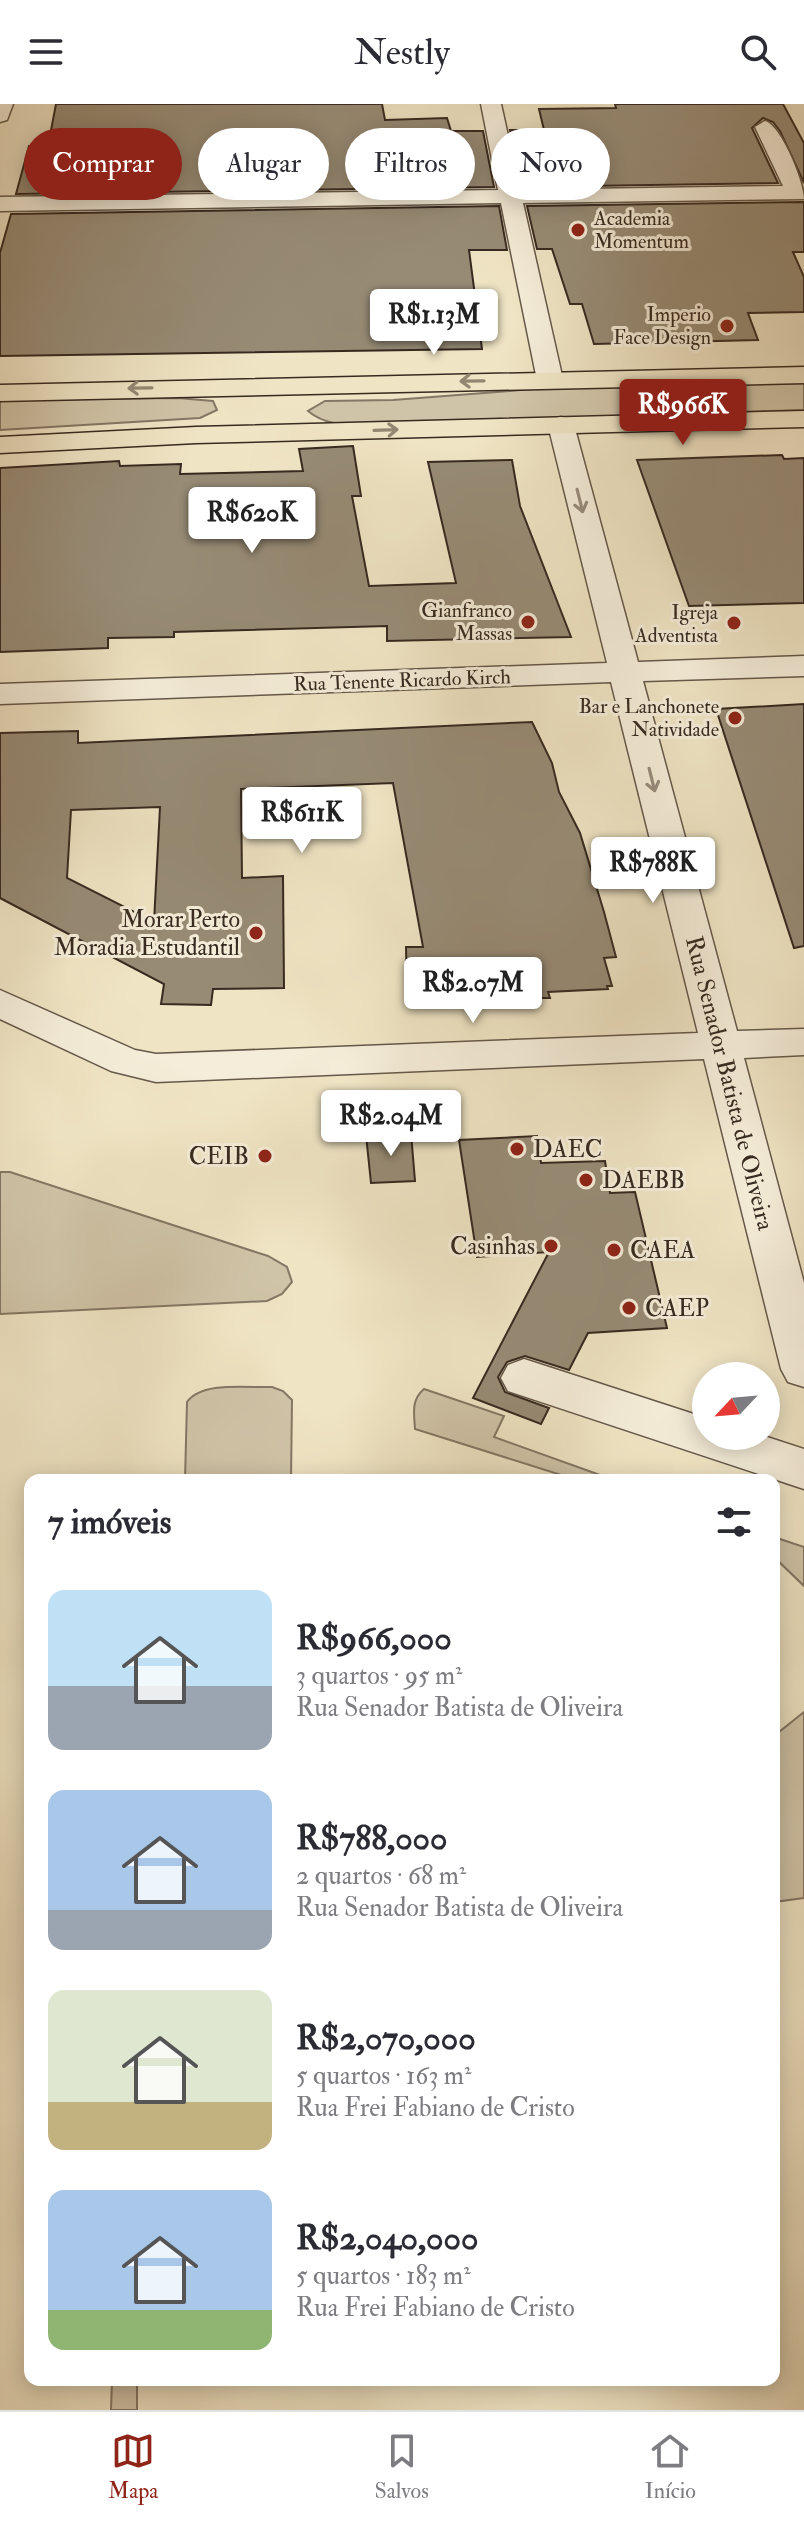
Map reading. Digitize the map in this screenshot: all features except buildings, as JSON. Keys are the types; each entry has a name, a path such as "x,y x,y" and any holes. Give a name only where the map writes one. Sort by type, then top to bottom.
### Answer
{"main road":[{"path":"0,393 804,375"},
{"path":"319,384 292,401 292,411 300,421 316,428 338,431"},
{"path":"196,435 230,425 246,408 234,391 218,386"},
{"path":"0,445 196,435 804,419"}],"street":[{"path":"0,116 3,104"},
{"path":"491,104 496,128"},
{"path":"610,195 801,192 765,127"},
{"path":"0,204 491,196"},
{"path":"512,200 550,380"},
{"name":"Rua Senador Batista de Oliveira","path":"561,425 804,1369"},
{"name":"Rua Tenente Ricardo Kirch","path":"0,694 804,666"},
{"path":"0,1003 139,1066 183,1069 804,1042"},
{"path":"524,1378 804,1469"}],"shaded area":[{"path":"804,383 804,410 351,424 329,422 308,411 325,401 393,400 586,385"},
{"path":"178,398 213,401 217,410 200,418 0,430 0,400"},
{"path":"0,1172 10,1172 268,1256 287,1267 292,1282 282,1294 267,1301 0,1314"},
{"path":"272,1387 283,1391 292,1400 291,1474 185,1474 187,1402 203,1391"},
{"path":"424,1389 504,1416 494,1437 597,1474 558,1474 415,1429 415,1402"},
{"path":"780,1539 804,1547 804,1586 780,1563"},
{"path":"804,1712 804,1898 780,1901 780,1731"},
{"path":"112,2386 137,2386 137,2410 111,2410"}],"place":[{"name":"Academia Momentum","path":"578,230"},
{"name":"Imperio Face Design","path":"727,326"},
{"name":"Gianfranco Massas","path":"528,622"},
{"name":"Igreja Adventista","path":"734,623"},
{"name":"Bar e Lanchonete Natividade","path":"735,718"},
{"name":"Morar Perto Moradia Estudantil","path":"256,933"},
{"name":"DAEC","path":"517,1149"},
{"name":"CEIB","path":"265,1156"},
{"name":"DAEBB","path":"586,1180"},
{"name":"Casinhas","path":"551,1246"},
{"name":"CAEA","path":"614,1250"},
{"name":"CAEP","path":"629,1308"}]}
